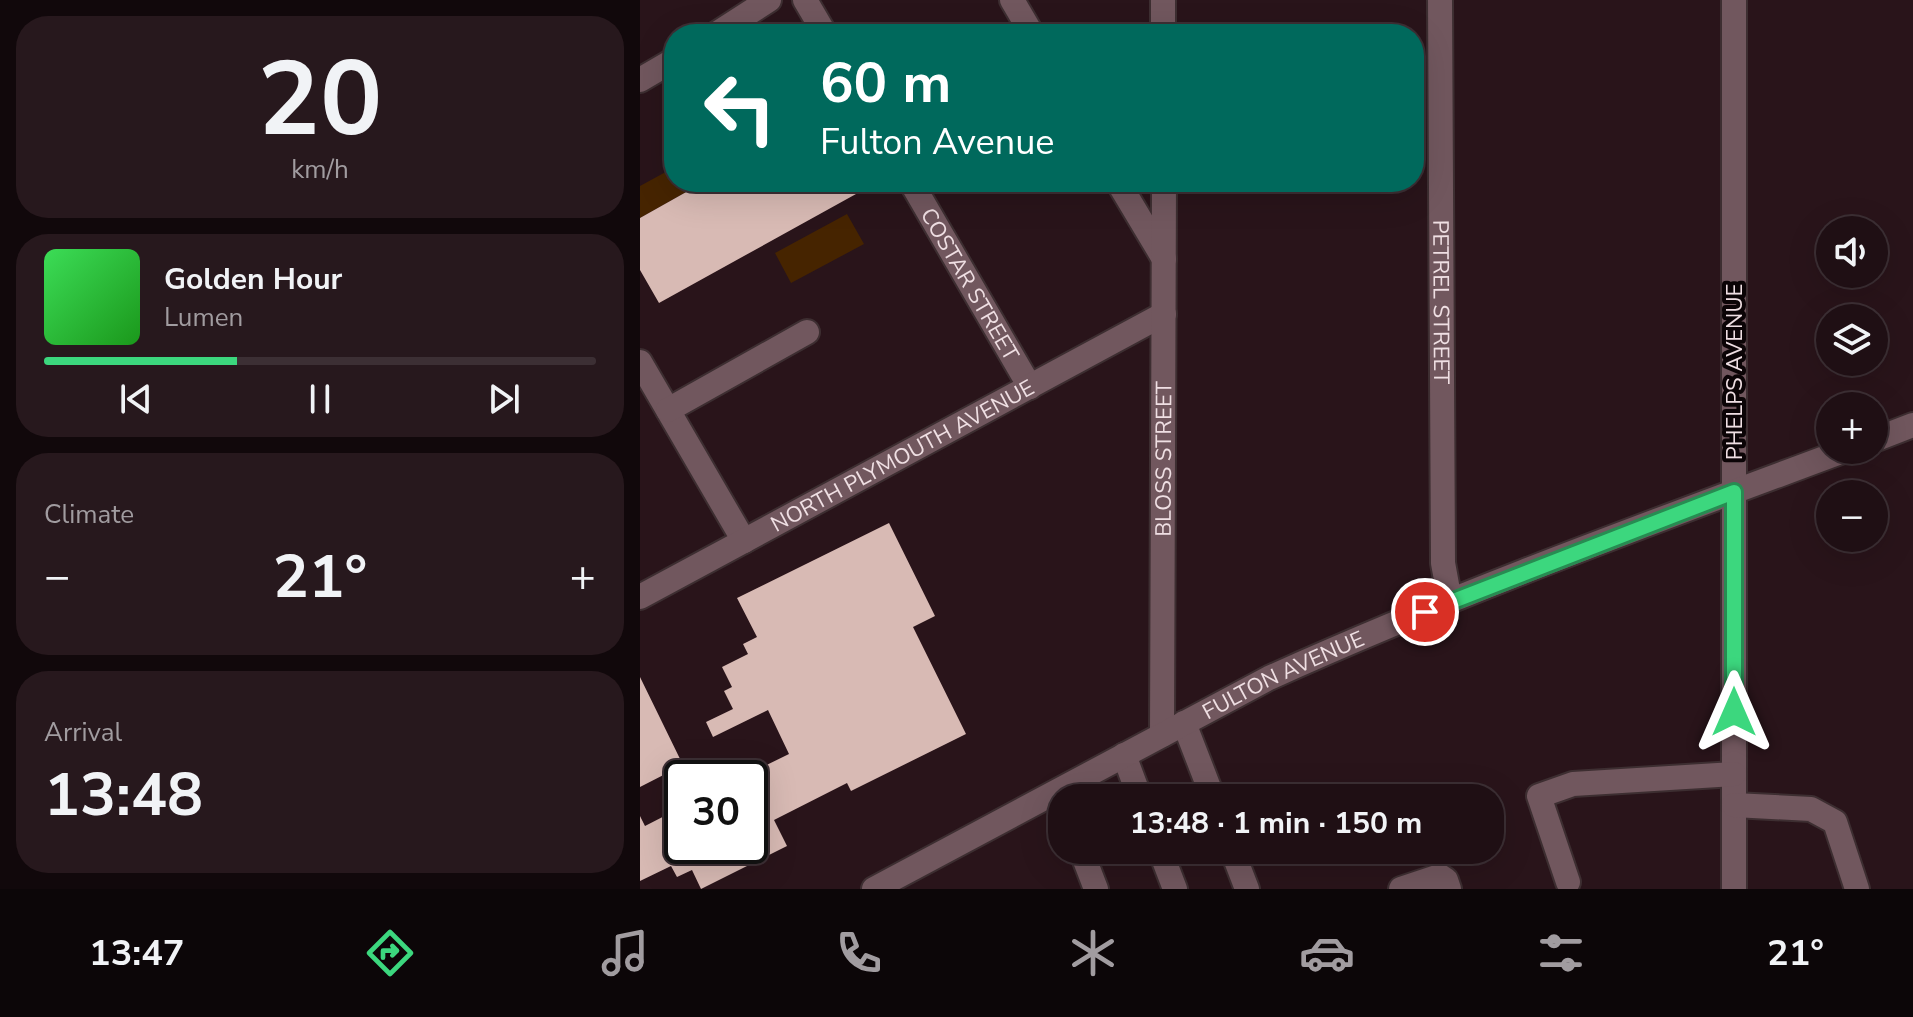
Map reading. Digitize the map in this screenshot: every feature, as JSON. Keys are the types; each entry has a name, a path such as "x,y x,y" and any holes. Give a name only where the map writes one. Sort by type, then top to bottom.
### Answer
{"street":[{"path":"732,24 769,0"},
{"path":"805,0 819,24"},
{"path":"1012,0 1026,24"},
{"path":"1163,0 1163,24"},
{"name":"PETREL STREET","path":"1440,0 1443,563 1450,601"},
{"name":"PHELPS AVENUE","path":"1734,0 1734,889"},
{"path":"640,80 664,66"},
{"name":"COSTAR STREET","path":"917,192 1030,387"},
{"path":"1124,192 1164,260"},
{"name":"BLOSS STREET","path":"1162,735 1164,192"},
{"name":"NORTH PLYMOUTH AVENUE","path":"640,597 1164,314"},
{"path":"668,410 807,332"},
{"path":"640,362 744,541"},
{"path":"1888,435 1913,425"},
{"name":"FULTON AVENUE","path":"1082,784 1124,755 1269,678 1450,601 1816,461"},
{"path":"1184,723 1208,784"},
{"path":"1124,755 1135,784"},
{"path":"1568,882 1539,796 1573,784 1734,774"},
{"name":"FULTON AVENUE","path":"874,889 1048,805"},
{"path":"1734,805 1811,809 1835,822 1857,889"},
{"path":"1086,864 1096,889"},
{"path":"1165,864 1175,889"},
{"path":"1237,864 1247,889"},
{"path":"1401,889 1440,876 1446,880 1449,889"}],"shaded area":[{"path":"664,173 664,192 686,192 640,218 640,186"},
{"path":"847,214 864,244 791,283 775,253"}],"building":[{"path":"686,192 856,194 659,303 640,270 640,218"},
{"path":"889,523 935,616 913,627 966,734 851,791 847,783 774,820 787,846 768,856 768,764 789,754 768,710 713,737 706,722 733,709 724,691 732,687 722,667 748,654 743,644 757,637 737,598"},
{"path":"640,677 681,760 664,760 664,775 640,787"},
{"path":"640,816 645,826 664,816 664,864 751,864 701,889 692,870 677,877 671,866 640,881"}],"route":[{"path":"1425,612 1734,492 1734,712"}]}
